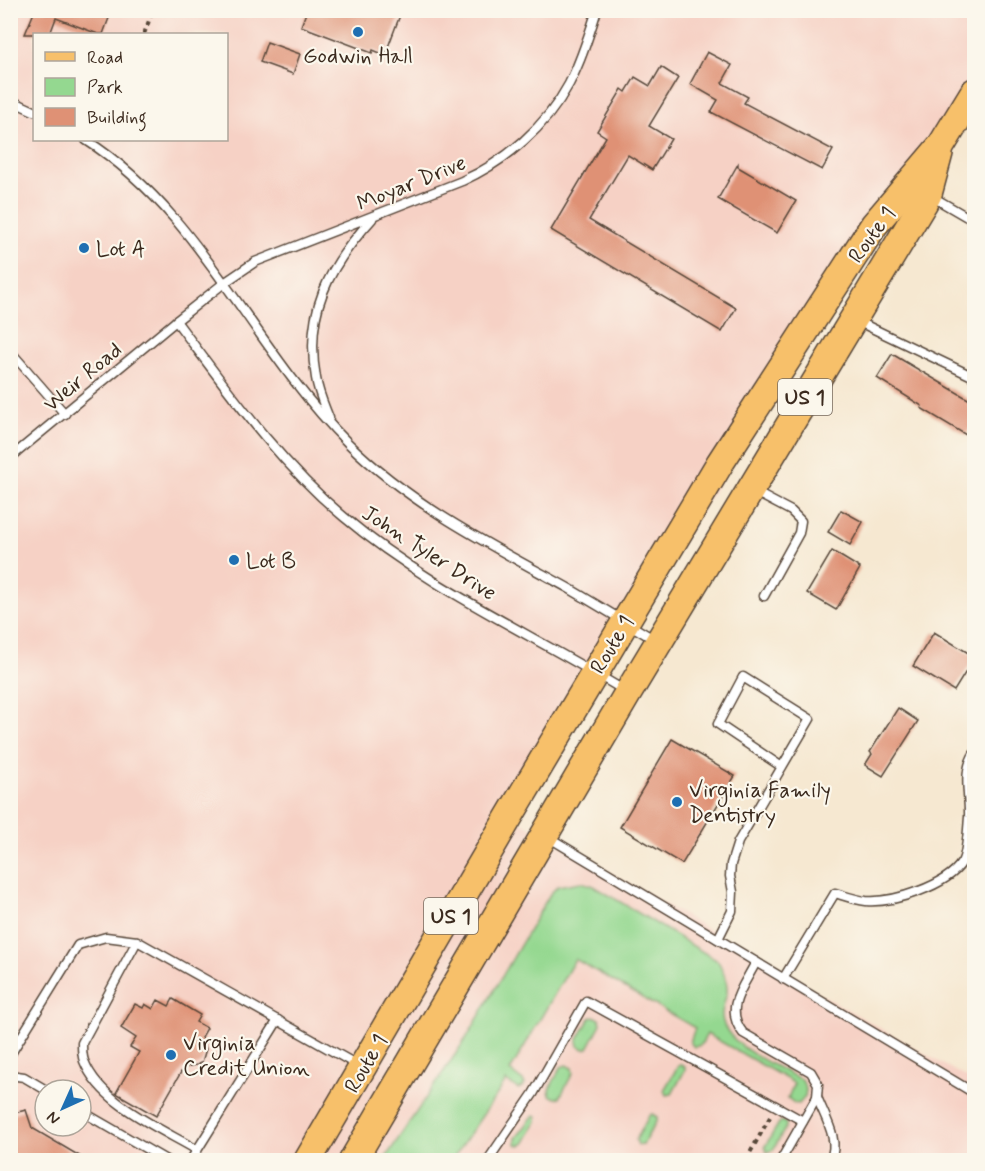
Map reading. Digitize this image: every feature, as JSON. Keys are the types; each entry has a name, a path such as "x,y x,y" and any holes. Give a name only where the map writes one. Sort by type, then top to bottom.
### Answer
{"main road":[{"name":"Route 1","path":"308,1161 594,672 720,463 874,225 941,146 972,102"},
{"name":"Route 1","path":"353,1161 658,642 928,194 941,146"}],"lane":[{"name":"Moyar Drive","path":"176,321 255,262 482,172 517,147 536,130 554,108 569,83 597,10"},
{"path":"10,100 33,111"},
{"name":"John Tyler Drive","path":"87,141 116,161 160,202 190,236 296,384 348,443 396,484 468,533 658,642"},
{"path":"928,194 975,221"},
{"path":"331,424 316,380 315,325 323,291 330,274 348,245 373,217"},
{"path":"852,319 975,377"},
{"name":"John Tyler Drive","path":"176,321 247,416 294,472 344,518 404,562 628,693"},
{"name":"Weir Road","path":"10,458 176,321"},
{"path":"10,351 65,414"},
{"path":"750,489 791,511 801,521 799,533 764,596"},
{"path":"718,939 732,911 731,864 738,842 782,767 810,719 743,677 718,724 782,767"},
{"path":"783,978 835,893 866,901 911,895 929,887 962,862 969,815 967,778 970,762 975,754"},
{"path":"545,836 975,1093"},
{"path":"10,1055 78,945 106,937 137,941 362,1068"},
{"path":"137,941 82,1043 83,1060 98,1084 124,1108 197,1150"},
{"path":"756,962 737,998 734,1012 735,1023 743,1033 811,1072 818,1084 816,1097 781,1161"},
{"path":"488,1161 533,1095 586,1001 803,1121"},
{"path":"191,1161 278,1020"},
{"path":"10,1075 24,1077 33,1082"},
{"path":"816,1097 834,1141 834,1153 830,1161"},
{"path":"93,1118 166,1161"}],"path":[{"path":"144,32 153,10"},
{"path":"746,1161 776,1106"}],"shaded area":[{"path":"10,11 974,11 974,73 511,816 974,1082 974,1160 11,1160"}],"green space":[{"path":"581,882 594,886 718,961 727,984 722,1015 724,1026 731,1036 753,1054 802,1080 806,1089 805,1097 799,1104 794,1103 788,1098 794,1083 707,1034 701,1045 694,1047 690,1042 695,1028 575,959 510,1071 523,1081 525,1084 523,1087 518,1089 506,1081 452,1160 384,1160 467,1037 550,894 558,886"},
{"path":"594,1016 600,1019 601,1024 588,1048 584,1049 578,1046 577,1041 590,1018"},
{"path":"681,1064 685,1070 672,1094 666,1095 664,1090"},
{"path":"566,1065 572,1068 573,1073 560,1097 555,1098 550,1095 549,1090 561,1067"},
{"path":"652,1114 657,1117 657,1120 643,1144 638,1145 636,1140"},
{"path":"534,1115 537,1116 537,1121 524,1144 516,1144 516,1138"},
{"path":"782,1121 786,1123 786,1127 773,1150 767,1152 765,1146"}],"building":[{"path":"35,10 112,10 103,33 95,33 56,18 50,33 25,34"},
{"name":"Godwin Hall","path":"307,10 402,10 385,55 373,50 372,53 301,26"},
{"path":"267,42 300,54 293,74 260,62"},
{"path":"707,52 732,65 722,83 748,97 744,103 833,150 822,170 711,112 718,100 690,84"},
{"path":"661,67 678,78 649,126 671,139 652,170 628,155 589,220 736,308 722,332 551,230 606,137 597,131 622,89 626,92 635,77 650,86"},
{"path":"738,164 738,167 796,201 777,233 718,199"},
{"path":"892,354 975,403 975,421 966,435 877,378"},
{"path":"841,510 863,522 850,545 828,532"},
{"path":"832,551 860,568 836,610 807,593"},
{"path":"934,632 975,657 954,691 913,666"},
{"path":"898,708 918,721 883,776 865,765 872,754 870,752"},
{"name":"Virginia Family Dentistry","path":"672,739 735,776 682,864 620,827"},
{"name":"Virginia Credit Union","path":"173,999 200,1015 196,1022 207,1028 202,1037 206,1049 202,1062 184,1067 156,1116 116,1093 139,1052 130,1047 136,1038 121,1028 135,1004 143,1008 145,1004 153,1009 158,1000 169,1006"},
{"path":"26,1110 33,1129 33,1138 49,1138 88,1161 10,1161 10,1114"}],"place":[{"name":"Godwin Hall","path":"358,32"},
{"name":"Lot A","path":"84,248"},
{"name":"Lot B","path":"234,560"},
{"name":"Virginia Family Dentistry","path":"677,802"},
{"name":"Virginia Credit Union","path":"171,1055"}]}
